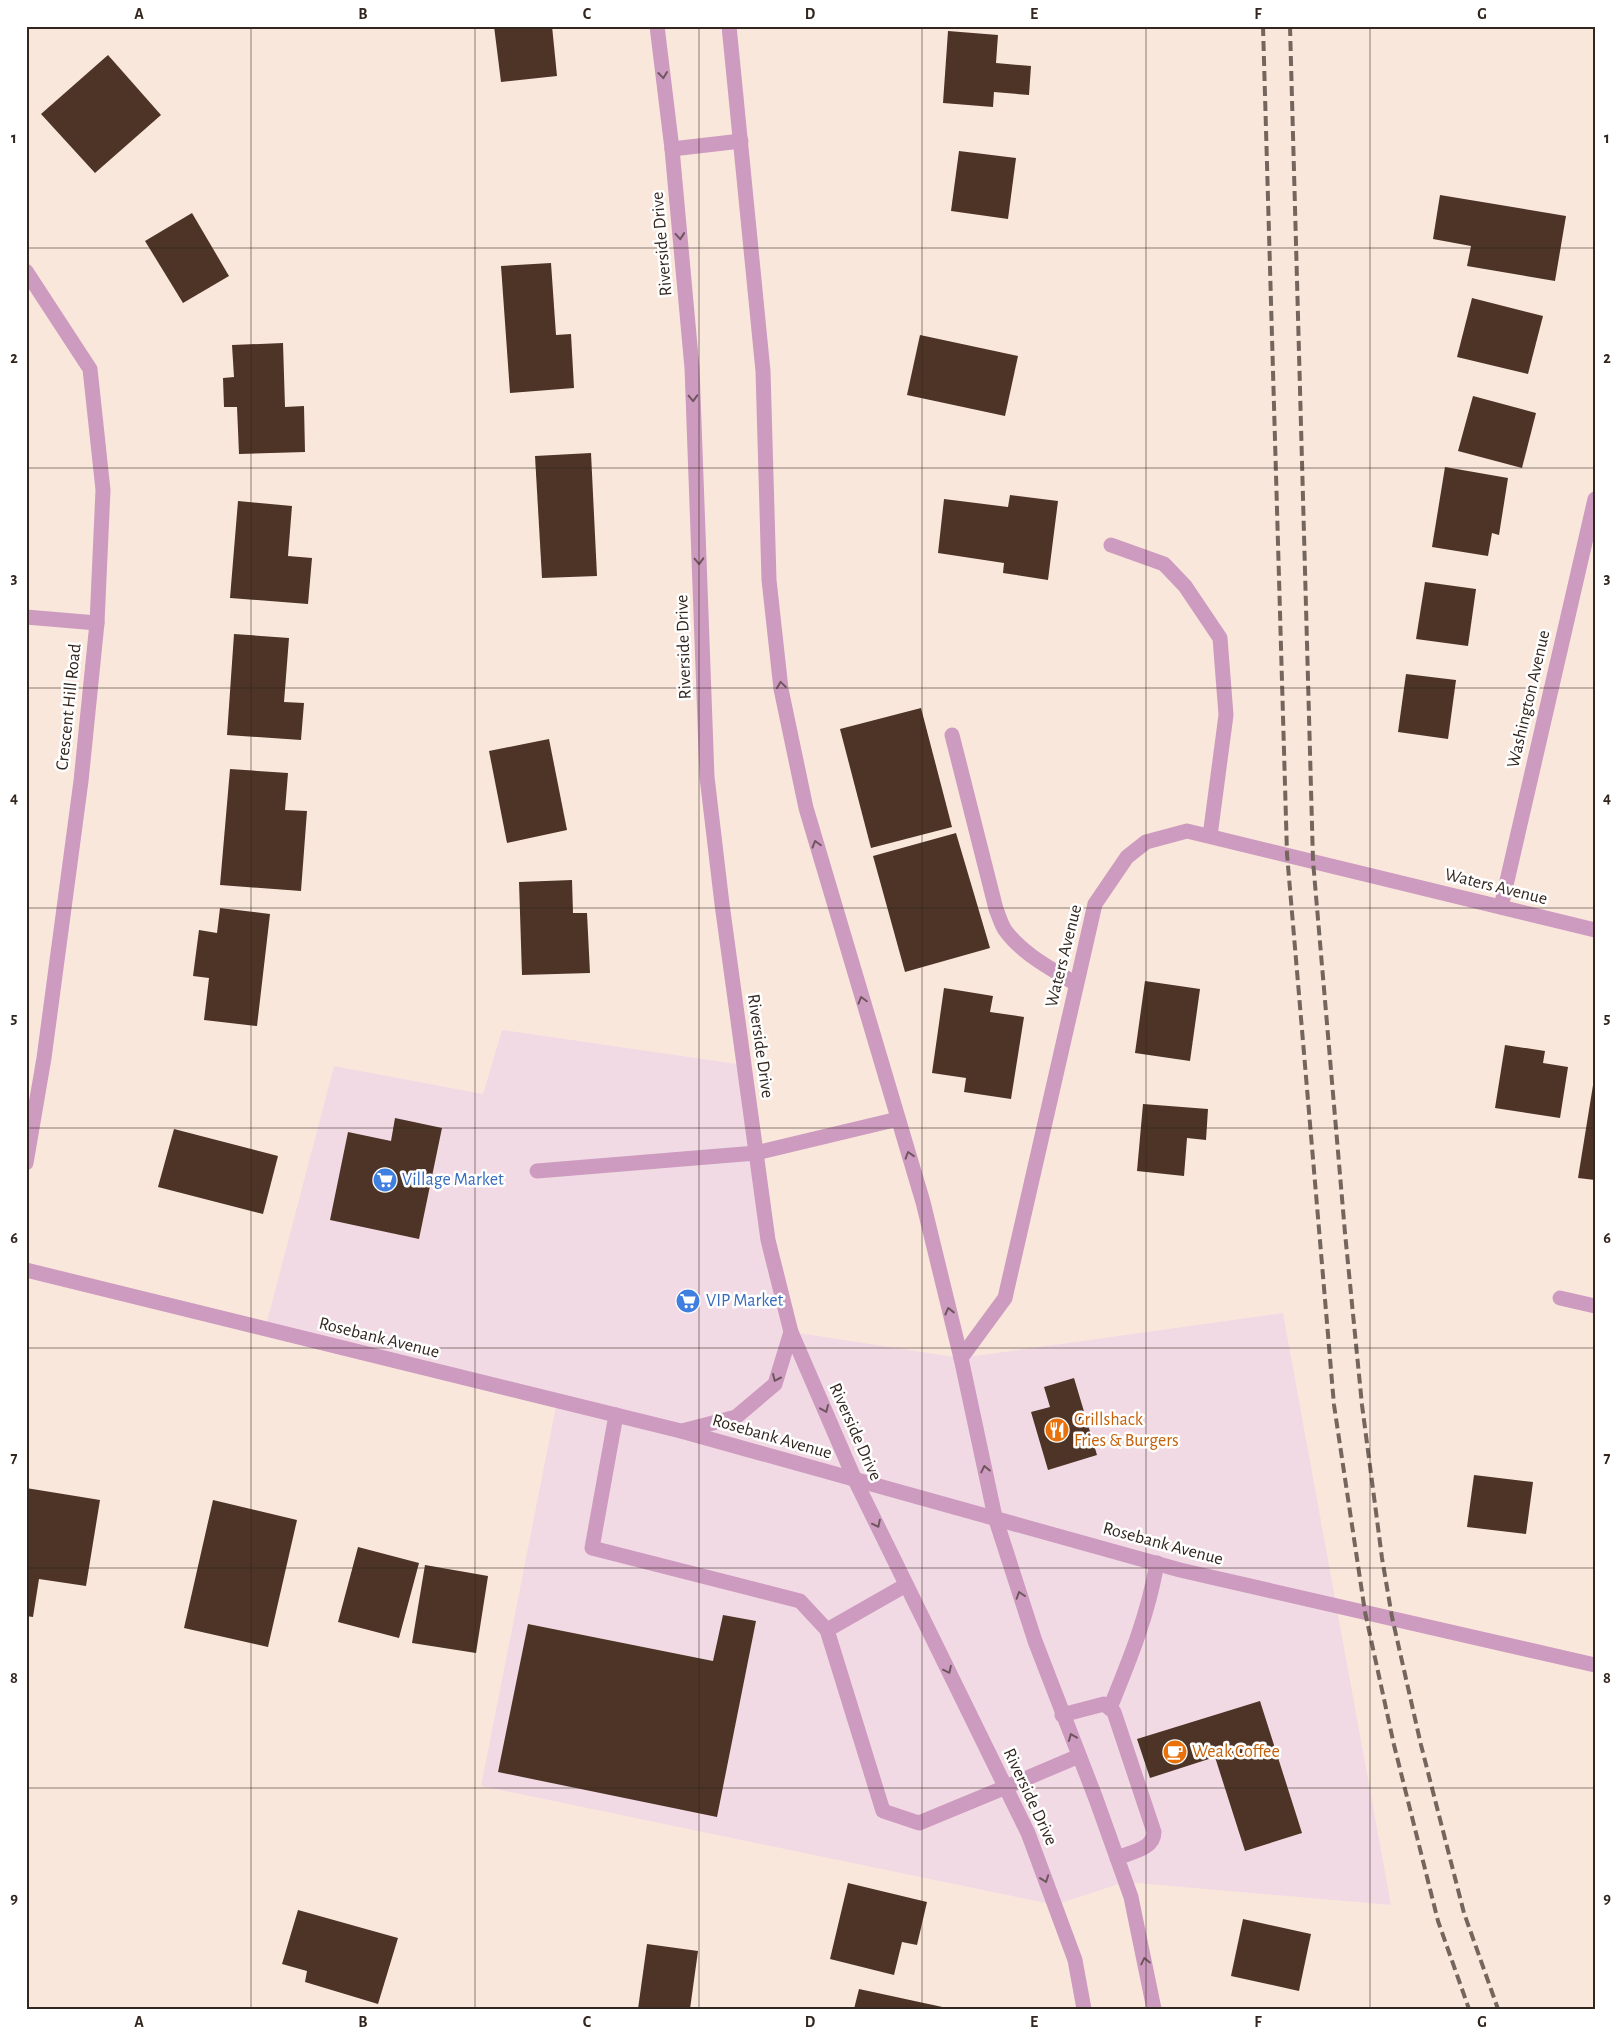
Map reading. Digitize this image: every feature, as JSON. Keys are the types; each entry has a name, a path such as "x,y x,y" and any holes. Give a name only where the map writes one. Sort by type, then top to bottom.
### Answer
{"street":[{"name":"Riverside Drive","path":"657,26 672,148 692,368 707,778 722,904 768,1240 792,1332 855,1480 1028,1833 1075,1960 1084,2009"},
{"path":"729,26 763,371 769,580 781,689 806,808 923,1202 961,1358 995,1517 1035,1641 1131,1897 1154,2009"},
{"path":"672,148 741,141"},
{"name":"Crescent Hill Road","path":"26,271 90,369 103,490 96,623 80,790 44,1058 26,1162"},
{"name":"Washington Avenue","path":"1501,907 1595,499"},
{"path":"1110,546 1164,564 1185,586 1220,638 1226,715 1210,836"},
{"path":"26,617 96,623"},
{"path":"952,735 996,909 1004,929 1017,944 1037,960 1076,984"},
{"name":"Waters Avenue","path":"961,1358 1005,1298 1095,904 1128,858 1146,842 1187,831 1595,930"},
{"path":"537,1171 756,1153 898,1120"},
{"name":"Rosebank Avenue","path":"26,1270 681,1431 1157,1563 1595,1665"},
{"path":"1560,1298 1595,1306"},
{"path":"681,1431 736,1417 776,1384 792,1332"},
{"path":"616,1415 592,1548 800,1601 827,1630 883,1811 919,1823 1079,1756"},
{"path":"1110,1708 1136,1645 1151,1598 1157,1563"},
{"path":"827,1630 906,1585"},
{"path":"1062,1715 1104,1704 1114,1712 1154,1832 1154,1838 1150,1845 1117,1858"}],"shaded area":[{"path":"502,1030 744,1065 792,1332 961,1358 1283,1313 1391,1905 1125,1882 1055,1905 481,1786 557,1401 265,1329 334,1066 483,1094"}],"building":[{"path":"494,26 552,26 557,76 501,82"},
{"path":"948,31 998,35 996,63 1031,66 1029,95 994,92 993,107 943,103"},
{"path":"108,55 161,115 95,173 41,114"},
{"path":"959,151 1016,158 1008,219 951,211"},
{"path":"1440,195 1566,216 1555,281 1467,266 1471,246 1433,239"},
{"path":"192,213 229,276 183,303 145,241"},
{"path":"551,263 556,335 571,334 574,388 510,393 501,266"},
{"path":"1472,298 1543,316 1528,374 1457,357"},
{"path":"920,335 1018,356 1005,416 907,395"},
{"path":"283,343 285,407 304,406 305,452 239,454 237,407 224,407 223,378 234,377 232,345"},
{"path":"1473,396 1536,413 1522,468 1458,451"},
{"path":"591,453 597,576 542,578 535,456"},
{"path":"1445,467 1508,478 1499,535 1492,533 1488,556 1432,547"},
{"path":"1010,495 1058,501 1048,580 1003,573 1004,563 938,553 944,499 1008,507"},
{"path":"238,501 292,506 288,556 312,558 308,604 230,598"},
{"path":"1425,582 1476,589 1468,646 1416,639"},
{"path":"234,634 289,638 284,702 304,703 301,740 227,735"},
{"path":"1406,674 1456,680 1448,739 1398,732"},
{"path":"921,708 952,827 871,848 840,729"},
{"path":"549,739 567,830 507,843 489,751"},
{"path":"230,769 288,773 285,810 307,811 301,891 220,885"},
{"path":"956,833 990,948 905,972 873,856"},
{"path":"572,880 573,913 587,913 590,973 522,975 519,882"},
{"path":"220,908 270,914 257,1026 204,1020 209,978 193,976 199,930 217,933"},
{"path":"1145,981 1200,989 1190,1061 1135,1053"},
{"path":"944,988 993,996 990,1012 1024,1017 1011,1099 964,1092 966,1078 932,1073"},
{"path":"1505,1045 1545,1051 1543,1063 1568,1067 1560,1118 1495,1108"},
{"path":"1595,1079 1595,1180 1578,1178"},
{"path":"1143,1104 1208,1109 1206,1140 1187,1138 1184,1176 1137,1171"},
{"name":"Village Market","path":"395,1118 442,1128 419,1239 330,1220 348,1132 391,1141"},
{"path":"174,1129 278,1156 263,1214 158,1187"},
{"path":"1074,1378 1097,1455 1048,1470 1031,1412 1050,1407 1044,1387"},
{"path":"1474,1475 1533,1482 1526,1534 1467,1527"},
{"path":"26,1488 100,1500 86,1586 39,1579 33,1617 26,1616"},
{"path":"213,1500 297,1520 268,1647 184,1628"},
{"path":"358,1547 419,1563 399,1638 338,1622"},
{"path":"425,1565 488,1576 476,1653 412,1643"},
{"path":"723,1615 756,1621 717,1817 498,1772 528,1624 713,1661"},
{"path":"1260,1701 1302,1833 1245,1851 1215,1757 1150,1778 1137,1739"},
{"path":"848,1883 927,1902 917,1945 902,1942 894,1975 830,1959"},
{"path":"298,1910 398,1938 378,2004 305,1982 307,1971 282,1964"},
{"path":"1243,1919 1311,1934 1299,1991 1231,1976"},
{"path":"647,1944 698,1951 690,2009 638,2009"},
{"path":"859,1989 947,2008 947,2009 854,2009"}],"railway":[{"path":"1263,26 1287,854 1334,1405 1365,1612 1394,1745 1438,1921 1469,2009"},
{"path":"1290,26 1313,861 1345,1233 1362,1405 1382,1558 1392,1617 1421,1745 1464,1913 1498,2009"}],"place":[{"name":"Village Market","path":"385,1180"},
{"name":"VIP Market","path":"688,1301"},
{"name":"Grillshack Fries & Burgers","path":"1057,1430"},
{"name":"Weak Coffee","path":"1175,1752"}]}
